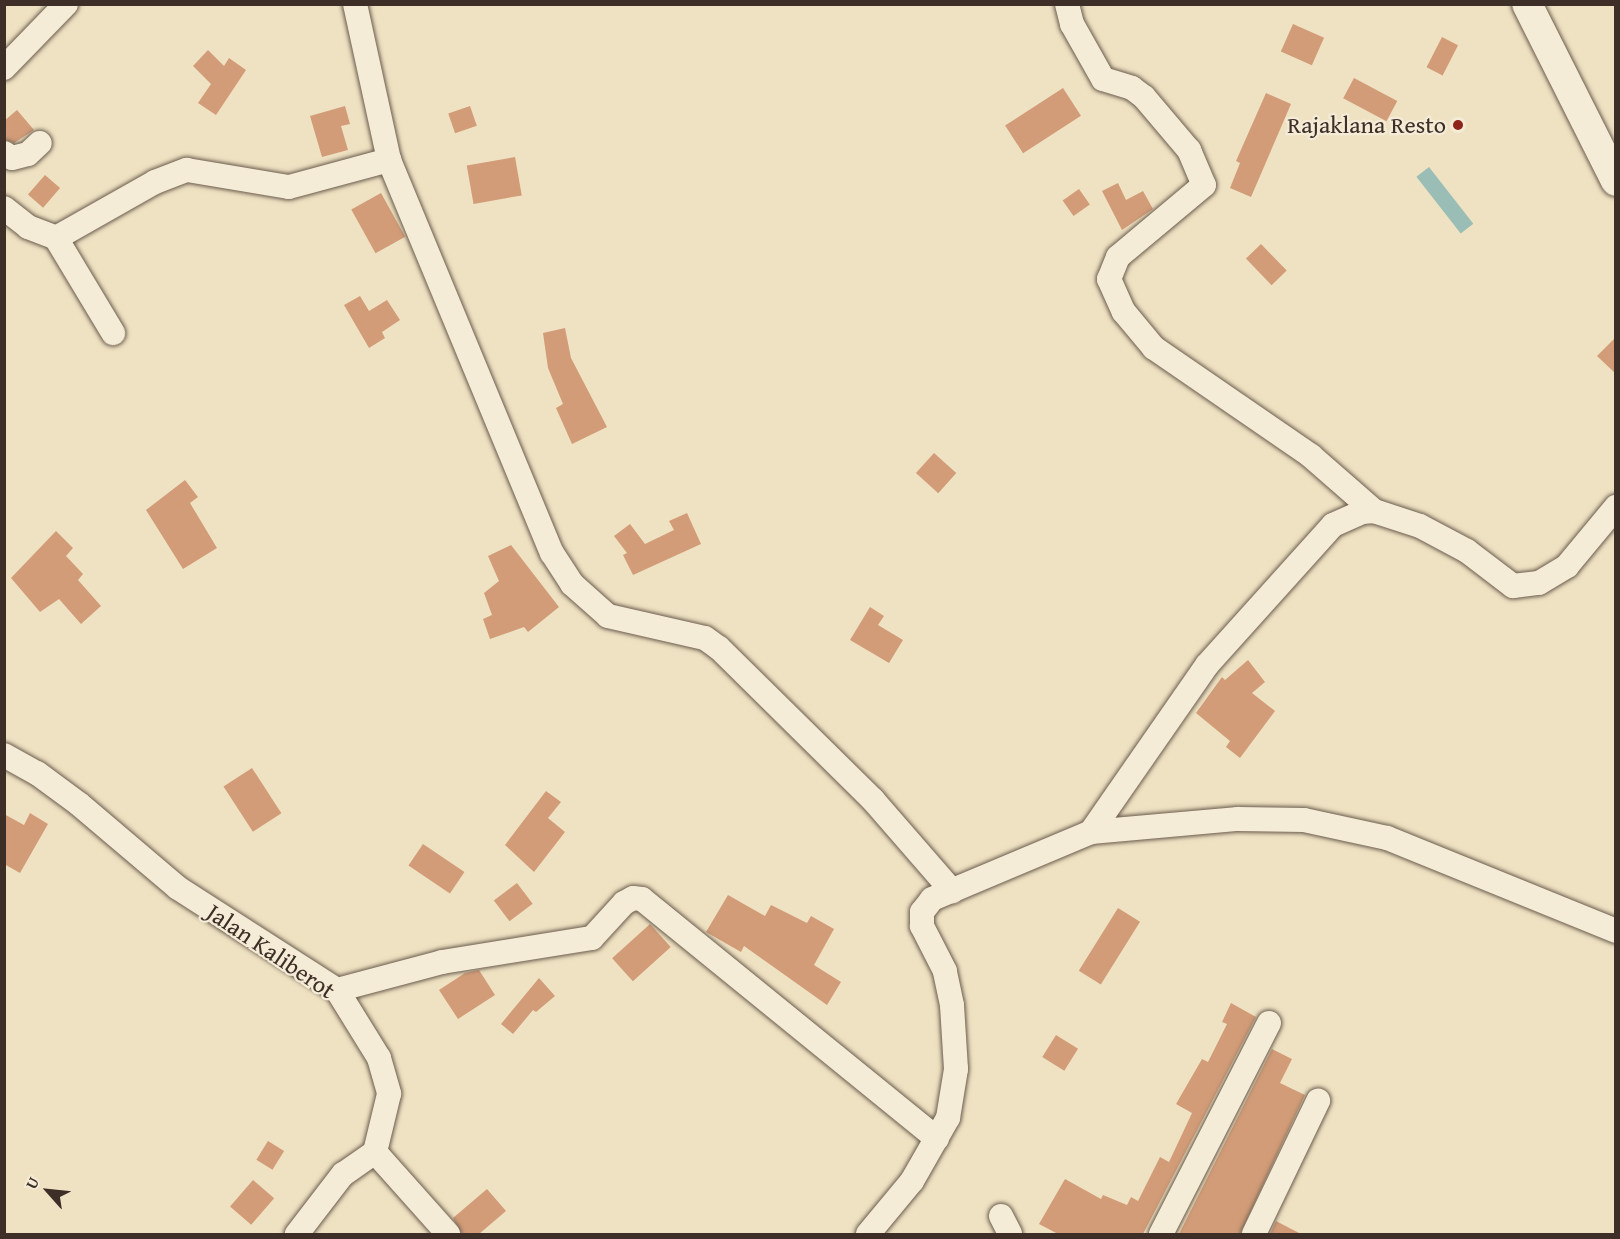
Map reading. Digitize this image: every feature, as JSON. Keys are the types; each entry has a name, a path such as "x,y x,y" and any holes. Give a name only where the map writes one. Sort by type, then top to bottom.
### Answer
{"street":[{"path":"4,68 66,4"},
{"path":"355,4 389,160 552,553 572,584 608,616 705,638 719,648 873,800 952,891"},
{"path":"1067,4 1072,24 1103,79 1132,88 1144,97 1189,150 1204,184 1118,257 1109,279 1124,312 1154,348 1311,456 1374,511"},
{"path":"1527,4 1616,181"},
{"path":"4,153 12,158 28,154 40,143"},
{"path":"56,238 155,182 187,170 289,187 389,160"},
{"path":"4,208 28,227 56,238 113,333"},
{"path":"1091,832 1207,665 1270,592 1333,525 1362,512 1374,511 1420,526 1467,551 1513,586 1539,583 1567,566 1616,507"},
{"name":"Jalan Kaliberot","path":"4,755 37,773 79,804 178,888 337,990 379,1058 389,1094 375,1152"},
{"path":"868,1234 912,1181 948,1118 956,1069 952,1005 945,971 922,926 922,912 932,899 1091,832 1239,819 1304,820 1387,838 1616,931"},
{"path":"337,990 442,962 592,938 624,903 642,899 937,1138"},
{"path":"1161,1234 1269,1023"},
{"path":"1254,1234 1318,1101"},
{"path":"297,1234 343,1174 375,1152 448,1234"}],"water":[{"path":"1429,167 1473,224 1461,234 1416,177"}],"building":[{"path":"1293,24 1324,38 1312,65 1281,51"},
{"path":"1442,37 1458,45 1443,75 1427,67"},
{"path":"208,50 224,66 229,58 246,70 216,115 198,103 211,84 193,66"},
{"path":"1354,78 1397,101 1386,121 1343,98"},
{"path":"1063,88 1081,116 1023,153 1005,126"},
{"path":"1266,93 1291,104 1251,197 1230,188 1240,163 1236,161"},
{"path":"345,106 350,124 341,126 348,150 322,157 310,116"},
{"path":"470,106 477,126 455,133 448,113"},
{"path":"17,110 34,130 14,143 4,139 4,121"},
{"path":"515,157 522,195 474,204 467,166"},
{"path":"45,175 60,188 43,208 28,195"},
{"path":"1118,183 1126,200 1143,191 1153,209 1122,230 1102,191"},
{"path":"1079,189 1090,205 1074,216 1063,200"},
{"path":"381,193 405,237 376,253 351,209"},
{"path":"1261,244 1287,271 1272,285 1246,259"},
{"path":"360,296 369,311 387,300 400,320 382,332 385,338 369,348 344,305"},
{"path":"565,328 571,358 607,427 572,444 556,408 563,404 548,368 543,333"},
{"path":"1616,337 1616,374 1597,356"},
{"path":"934,453 956,473 938,493 916,473"},
{"path":"185,480 198,497 190,503 217,548 183,569 146,510"},
{"path":"687,513 701,544 633,575 623,555 627,553 614,536 630,524 645,544 674,530 669,521"},
{"path":"56,531 73,548 66,556 83,574 78,580 101,606 81,624 59,599 40,612 11,578"},
{"path":"511,545 559,607 528,632 524,627 490,639 483,619 492,615 484,593 499,581 488,556"},
{"path":"870,607 884,616 878,625 903,640 889,663 850,640"},
{"path":"1248,660 1265,682 1252,693 1275,711 1240,758 1226,747 1230,741 1196,713 1222,677 1225,680"},
{"path":"252,768 281,813 253,832 223,787"},
{"path":"546,791 561,802 548,818 565,832 534,872 505,845"},
{"path":"30,813 48,824 20,873 4,864 4,814 24,825"},
{"path":"423,844 464,872 450,894 408,866"},
{"path":"517,883 533,904 509,921 494,900"},
{"path":"728,895 765,916 771,905 807,923 811,916 834,929 814,965 841,982 827,1005 744,946 741,952 706,932"},
{"path":"1118,908 1140,922 1101,985 1079,971"},
{"path":"650,924 671,947 633,981 612,958"},
{"path":"479,970 495,995 458,1019 439,990 465,973"},
{"path":"539,978 555,996 536,1012 533,1010 513,1034 501,1024"},
{"path":"1231,1003 1256,1017 1143,1234 1058,1234 1039,1224 1065,1179 1101,1199 1103,1195 1127,1205 1131,1197 1138,1201 1160,1157 1169,1162 1192,1113 1176,1104 1202,1059 1208,1062 1227,1024 1222,1022"},
{"path":"1056,1035 1078,1049 1064,1071 1042,1057"},
{"path":"1272,1049 1292,1059 1280,1083 1305,1095 1240,1234 1179,1234"},
{"path":"268,1141 284,1151 272,1170 256,1160"},
{"path":"253,1180 274,1198 251,1225 230,1206"},
{"path":"487,1189 506,1211 479,1234 462,1234 453,1218"},
{"path":"1276,1221 1301,1234 1270,1234"}],"place":[{"name":"Rajaklana Resto","path":"1458,125"}]}
